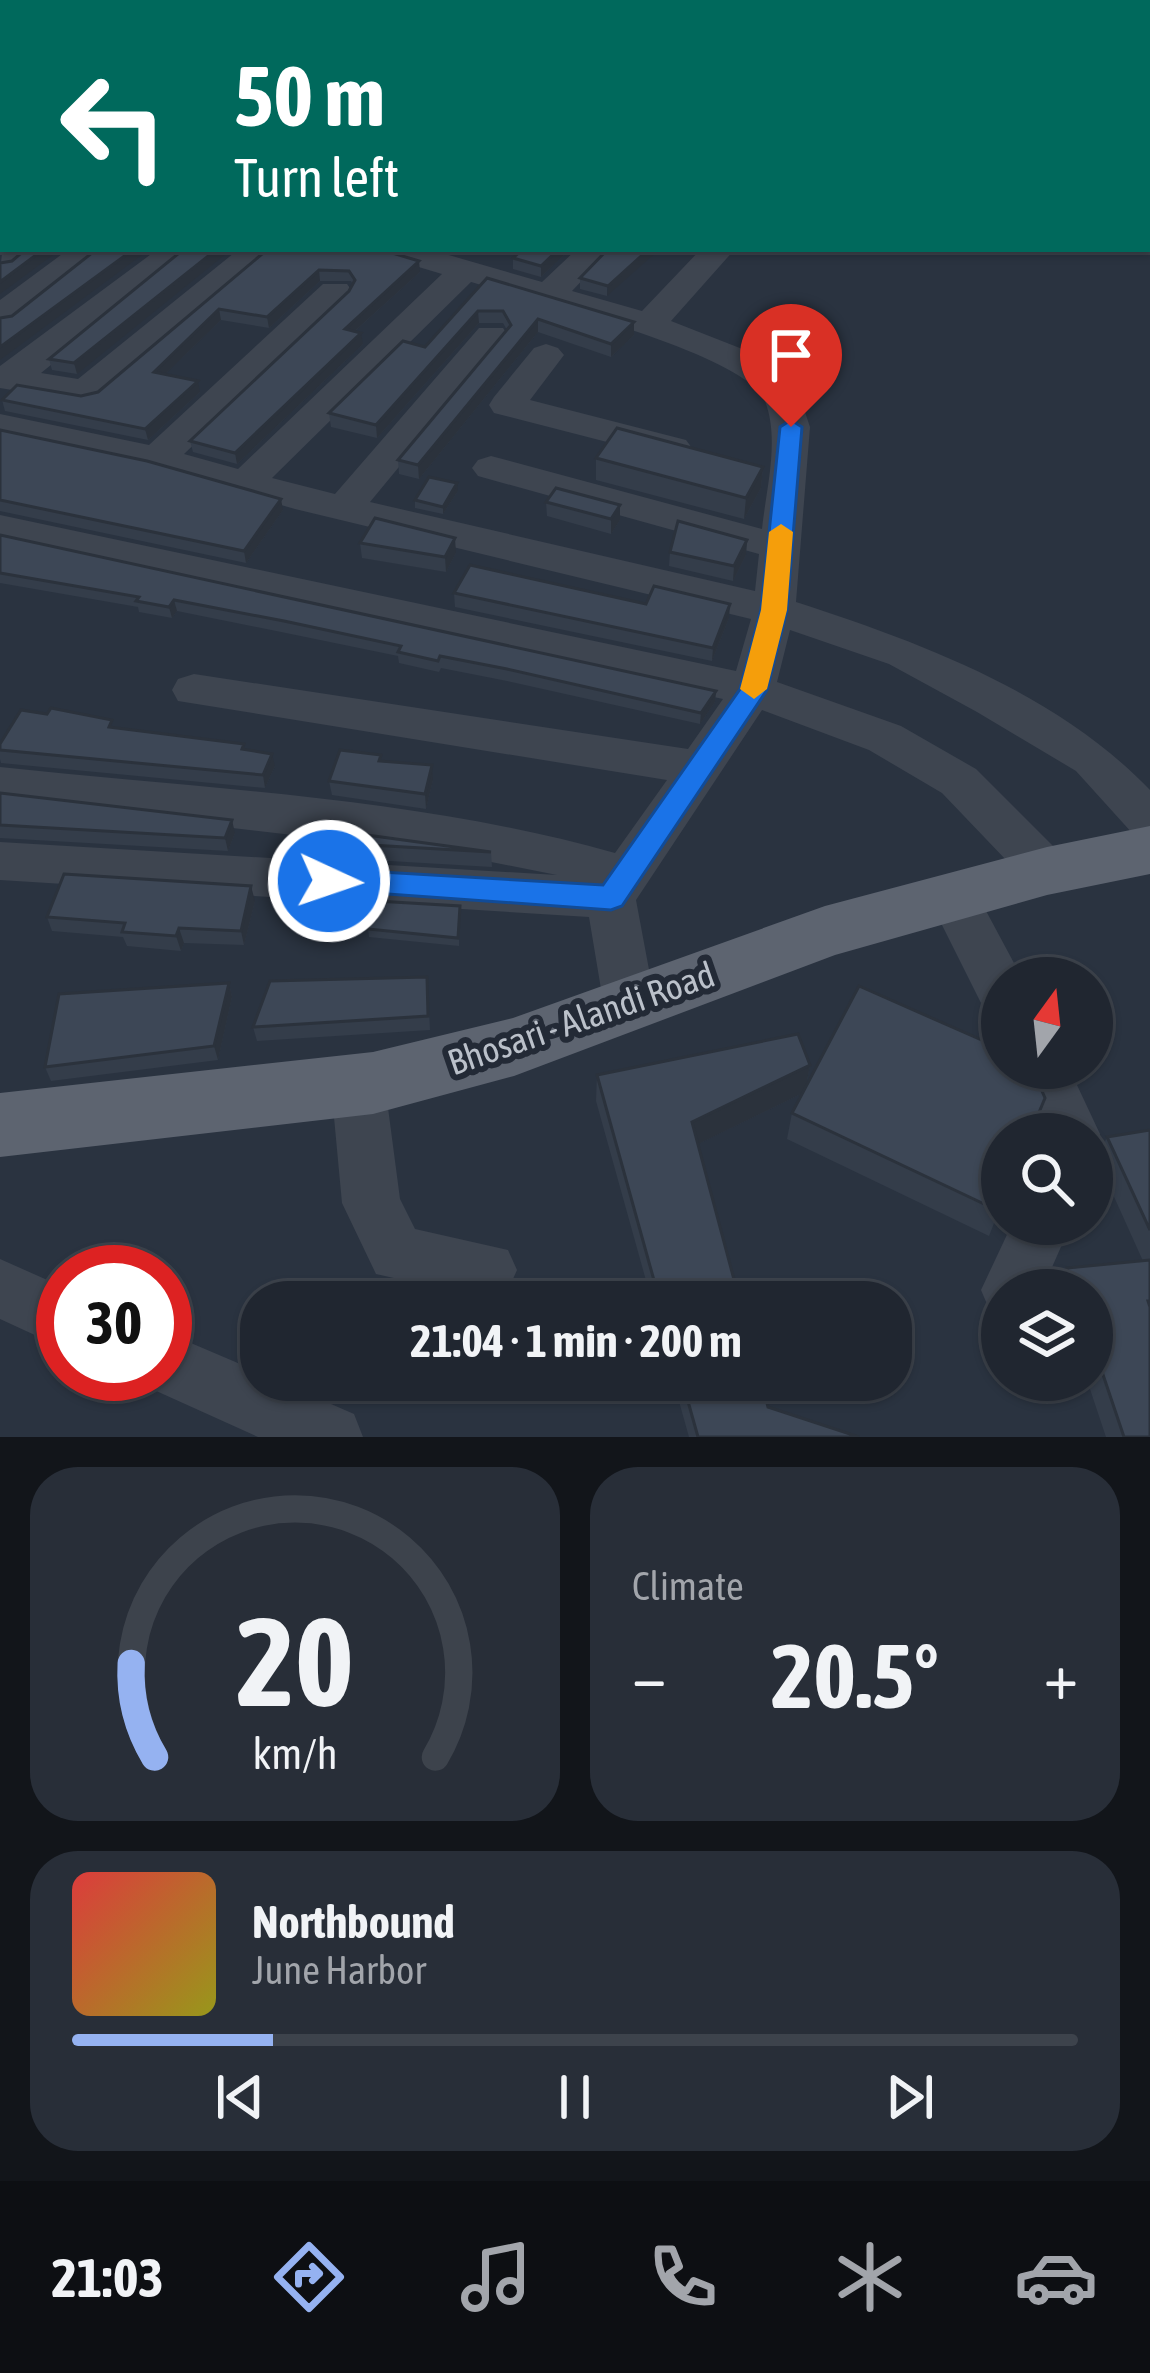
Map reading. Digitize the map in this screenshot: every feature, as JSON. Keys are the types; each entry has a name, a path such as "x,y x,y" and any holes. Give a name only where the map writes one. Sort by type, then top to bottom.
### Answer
{"main road":[{"name":"Bhosari - Alandi Road","path":"0,1126 358,1085 514,1047 825,932 1047,871 1150,850"}],"street":[{"path":"0,316 86,252"},
{"path":"5,378 174,252"},
{"path":"5,378 79,392 88,389 255,252"},
{"path":"410,252 458,261 548,295 649,324 760,369 782,394 791,427 774,610 753,690 619,887 630,1007"},
{"path":"548,295 593,252"},
{"path":"649,324 716,252"},
{"path":"245,483 458,261"},
{"path":"157,458 335,291"},
{"path":"344,508 491,335"},
{"path":"546,355 507,405 700,455"},
{"path":"199,419 284,445"},
{"path":"0,425 157,458 344,508 774,610 904,653 1091,759 1150,821"},
{"path":"743,466 786,477"},
{"path":"491,468 780,547"},
{"path":"0,528 753,690 886,738 958,782 1047,871"},
{"path":"194,690 703,769"},
{"path":"0,784 523,846 619,887"},
{"path":"0,861 619,887"},
{"path":"952,896 984,957"},
{"path":"358,1085 371,1203 397,1254 488,1270"},
{"path":"0,1288 36,1305"},
{"path":"192,1375 331,1437"}],"building":[{"path":"22,252 40,252 0,282 0,263"},
{"path":"93,252 130,252 0,347 0,318 12,316"},
{"path":"180,252 213,252 74,363 49,359"},
{"path":"264,252 389,252 419,261 345,329 361,333 235,453 190,441 349,291 355,280 349,271 319,270 267,317 219,309 154,372 198,381 145,429 2,400 17,385 81,396 98,392"},
{"path":"520,252 556,252 541,266 513,258"},
{"path":"605,252 646,252 608,286 580,278"},
{"path":"487,278 634,322 611,344 538,319 418,465 398,460 511,325 503,311 478,311 376,425 329,413 403,341 425,347"},
{"path":"617,428 763,467 746,498 596,458"},
{"path":"0,430 147,461 281,499 244,551 0,500"},
{"path":"429,477 457,483 443,507 415,500"},
{"path":"556,488 620,505 611,519 546,502"},
{"path":"375,518 455,538 445,557 360,543"},
{"path":"678,521 747,540 734,566 670,552"},
{"path":"0,535 716,691 701,713 507,669 440,656 438,661 398,652 401,646 284,621 174,600 169,607 136,601 139,597 0,573"},
{"path":"470,565 646,604 654,586 730,604 713,648 454,593"},
{"path":"51,708 112,720 109,727 244,744 242,749 272,754 263,775 0,750 21,710 47,714"},
{"path":"340,750 381,755 379,761 432,765 425,794 329,781"},
{"path":"0,793 232,820 225,838 0,825"},
{"path":"323,829 491,852 319,842"},
{"path":"64,874 251,886 241,931 179,928 176,936 122,932 125,923 47,917"},
{"path":"376,901 460,906 458,938 368,929"},
{"path":"427,977 428,1016 253,1027 270,981"},
{"path":"229,983 214,1046 45,1067 59,994"},
{"path":"859,986 981,1040 981,1089 1041,1089 1045,1098 1039,1113 981,1113 981,1202 792,1113"},
{"path":"798,1034 810,1065 692,1122 734,1281 654,1281 597,1075"},
{"path":"1150,1130 1150,1230 1113,1150 1113,1136"},
{"path":"1150,1260 1150,1437 1124,1437 1112,1401 1113,1269 1067,1268"},
{"path":"688,1401 766,1401 768,1407 859,1437 698,1437"}],"slow traffic":[{"path":"754,689 774,610 781,532"}],"route":[{"path":"329,881 611,898 753,690 774,610 791,427"}]}
